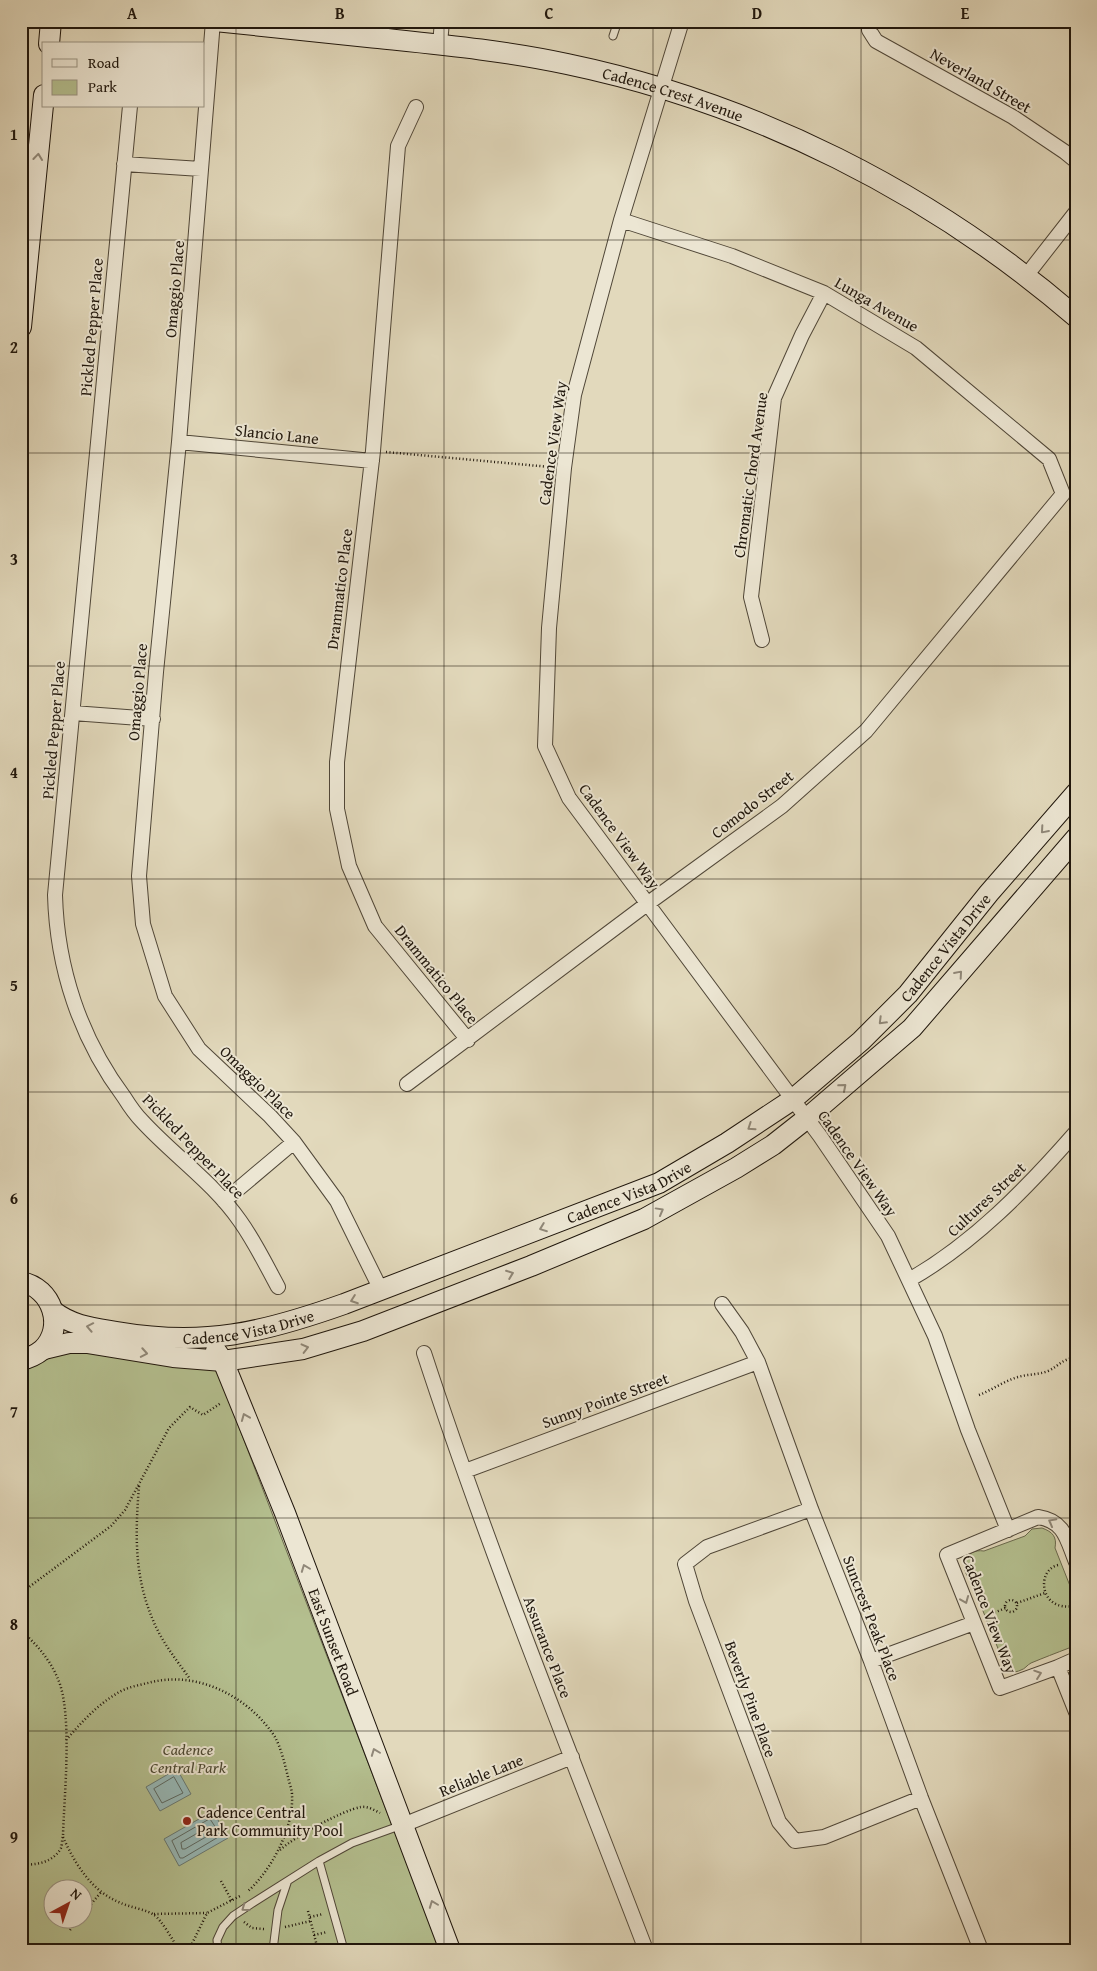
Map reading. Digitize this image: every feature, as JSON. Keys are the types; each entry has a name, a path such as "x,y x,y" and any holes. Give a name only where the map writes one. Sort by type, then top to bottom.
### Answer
{"street":[{"path":"49,42 51,21"},
{"name":"Cadence Crest Avenue","path":"214,21 240,22 440,44 566,63 661,89 774,129 857,168 952,223 1026,276 1076,317"},
{"name":"Omaggio Place","path":"214,21 179,442 139,876 143,924 165,996 199,1049 270,1116 294,1142 337,1201 381,1290"},
{"path":"440,44 442,21"},
{"name":"Cadence View Way","path":"681,24 622,220 574,396 564,468 549,628 544,746 569,798 846,1173 888,1236 935,1336 968,1430 1008,1530"},
{"name":"Neverland Street","path":"870,26 876,41 1013,116 1066,152 1076,161"},
{"name":"Drammatico Place","path":"416,107 398,146 372,456 337,762 337,809 349,866 374,926 468,1040"},
{"path":"21,327 43,108"},
{"name":"Pickled Pepper Place","path":"130,108 55,895 56,924 70,994 82,1027 112,1081 141,1120 224,1201 240,1221 278,1287"},
{"path":"124,164 201,169"},
{"path":"1026,276 1076,212"},
{"name":"Lunga Avenue","path":"622,220 732,256 824,293 916,348 1049,459 1063,494"},
{"name":"Chromatic Chord Avenue","path":"762,640 751,597 774,398 802,335 824,293"},
{"name":"Slancio Lane","path":"179,442 372,456"},
{"name":"Comodo Street","path":"407,1084 782,806 866,732 1063,494"},
{"path":"72,712 153,719"},
{"name":"Cadence Vista Drive","path":"53,1310 70,1322 106,1331 167,1338 207,1338 237,1335 306,1318 659,1183 727,1143 792,1100 861,1041 908,994 989,893 1073,803"},
{"name":"Cadence Vista Drive","path":"21,1360 33,1357 44,1349 69,1343 87,1343 173,1357 223,1361 303,1349 363,1331 531,1266 644,1219 736,1168 773,1145 912,1028 1076,838"},
{"name":"Cultures Street","path":"909,1280 960,1248 1039,1174 1076,1132"},
{"path":"224,1201 294,1142"},
{"path":"21,1266 30,1285 47,1298 53,1310 54,1324 51,1338 44,1349"},
{"name":"Suncrest Peak Place","path":"722,1304 742,1332 758,1362 811,1509 981,1950"},
{"name":"East Sunset Road","path":"207,1338 223,1361 284,1513 450,1950"},
{"name":"Assurance Place","path":"424,1353 522,1630 646,1950"},
{"name":"Sunny Pointe Street","path":"465,1471 758,1362"},
{"name":"Beverly Pine Place","path":"811,1509 707,1548 685,1564 696,1601 779,1822 795,1841 824,1837 921,1798"},
{"name":"Cadence View Way","path":"1076,1562 1064,1531 1057,1523 1048,1518 1038,1517 947,1555 1000,1688 1076,1659"},
{"path":"871,1662 974,1623"},
{"path":"1058,1667 1076,1712"},
{"name":"Reliable Lane","path":"403,1824 572,1757"}],"lane":[{"path":"613,36 618,21"},
{"path":"664,21 681,24"},
{"path":"218,1950 217,1940 223,1927 233,1916 319,1860 352,1843 403,1824"},
{"path":"319,1860 344,1950"},
{"path":"273,1950 278,1910 286,1883"}],"path":[{"path":"372,456 564,468"},
{"path":"979,1395 1009,1380 1040,1374 1052,1369 1064,1360 1076,1358"},
{"path":"21,1593 111,1526 124,1510 169,1428 190,1406 203,1415 221,1402"},
{"path":"139,1484 136,1518 137,1567 156,1626 190,1679"},
{"path":"1058,1565 1053,1566 1045,1576 1045,1593 1050,1600 1063,1608 1074,1606"},
{"path":"1006,1608 1008,1601 1014,1600 1017,1603 1045,1593"},
{"path":"1006,1608 1010,1612 1014,1612 1018,1607 1017,1603"},
{"path":"988,1615 1006,1608"},
{"path":"21,1631 45,1655 58,1680 64,1700 66,1740 61,1848 44,1862 29,1865 21,1864"},
{"path":"66,1740 81,1723 117,1693 138,1685 164,1679 190,1679 213,1686 257,1714 276,1739 292,1796 289,1820 279,1851"},
{"path":"63,1836 72,1858 82,1873 118,1902 154,1914 207,1913 248,1891 279,1851 300,1836 356,1808 367,1807 381,1813"},
{"path":"220,1881 234,1905"},
{"path":"92,1903 102,1891"},
{"path":"308,1910 318,1950"},
{"path":"189,1950 207,1913"},
{"path":"154,1914 179,1950"},
{"path":"243,1921 252,1928 266,1929"},
{"path":"285,1927 311,1921"}],"green space":[{"name":"Cadence Central Park","path":"76,1349 215,1365 440,1950 21,1950 21,1364"},
{"path":"1042,1528 1049,1531 1055,1538 1055,1548 1076,1601 1076,1650 1069,1648 1031,1663 1016,1672 1012,1672 1005,1668 1001,1660 971,1581 965,1571 966,1560 972,1553 984,1551 1025,1536 1032,1529"}],"water":[{"path":"177,1769 191,1794 160,1811 146,1787"},
{"path":"213,1811 228,1838 179,1866 164,1839"}],"place":[{"name":"Cadence Central Park Community Pool","path":"187,1821"}]}
